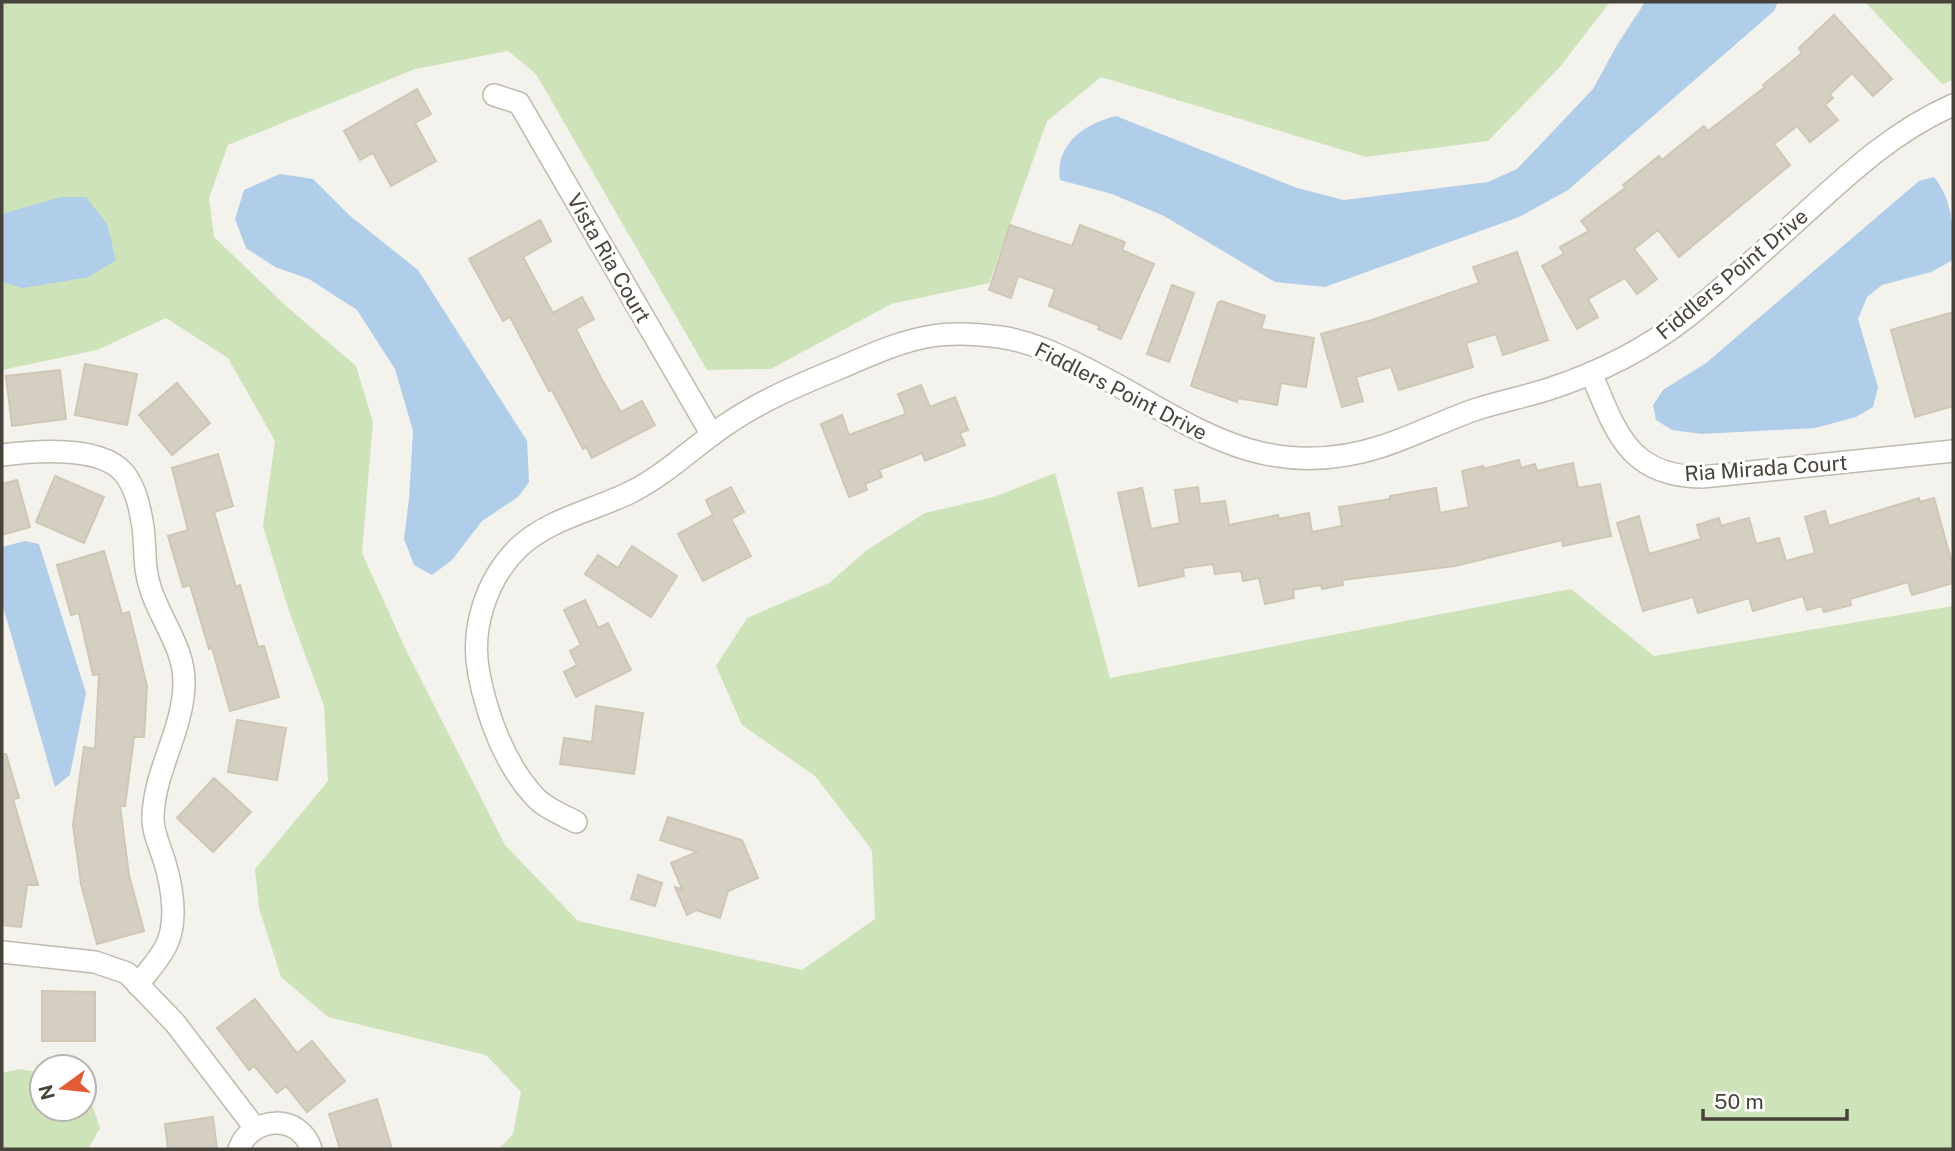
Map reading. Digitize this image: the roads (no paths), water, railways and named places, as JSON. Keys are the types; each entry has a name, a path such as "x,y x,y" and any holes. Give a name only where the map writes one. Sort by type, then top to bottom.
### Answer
{"street":[{"name":"Vista Ria Court","path":"494,95 519,103 712,435"},
{"name":"Fiddlers Point Drive","path":"576,822 537,801 502,746 478,671 478,631 487,593 500,570 517,550 537,533 560,520 634,491 671,468 712,435 754,407 798,385 912,340 973,333 1033,345 1107,379 1229,445 1289,458 1350,454 1384,445 1474,410 1550,389 1591,373 1649,343 1685,318 1875,151 1953,105"},
{"name":"Ria Mirada Court","path":"1591,373 1616,432 1628,449 1644,463 1661,472 1681,477 1953,451"},
{"path":"2,456 36,451 76,452 106,461 123,471 138,498 144,565 151,591 178,649 184,682 179,725 155,793 153,821 168,874 173,914 166,945 138,985"},
{"path":"2,952 94,962 127,973 176,1023 255,1128"},
{"path":"239,1149 246,1136 255,1128 279,1122 302,1133 311,1149"}],"water":[{"path":"1645,2 1778,2 1774,11 1568,190 1519,217 1325,287 1275,282 1164,216 1112,194 1060,180 1062,156 1074,138 1093,124 1116,116 1297,188 1344,200 1488,182 1517,169 1593,89"},
{"path":"280,174 313,179 349,215 418,270 527,441 529,482 518,497 482,521 452,560 432,575 414,565 404,539 413,431 395,369 357,310 309,279 275,267 246,248 235,219 244,190"},
{"path":"1934,177 1949,206 1953,260 1931,272 1882,285 1867,297 1858,319 1878,387 1873,407 1856,417 1815,428 1702,434 1672,430 1656,420 1653,405 1663,390 1706,363 1919,181"},
{"path":"61,197 86,197 107,224 116,260 89,277 23,288 2,282 2,214"},
{"path":"25,541 39,544 86,693 70,775 55,787 2,603 2,547"}]}
